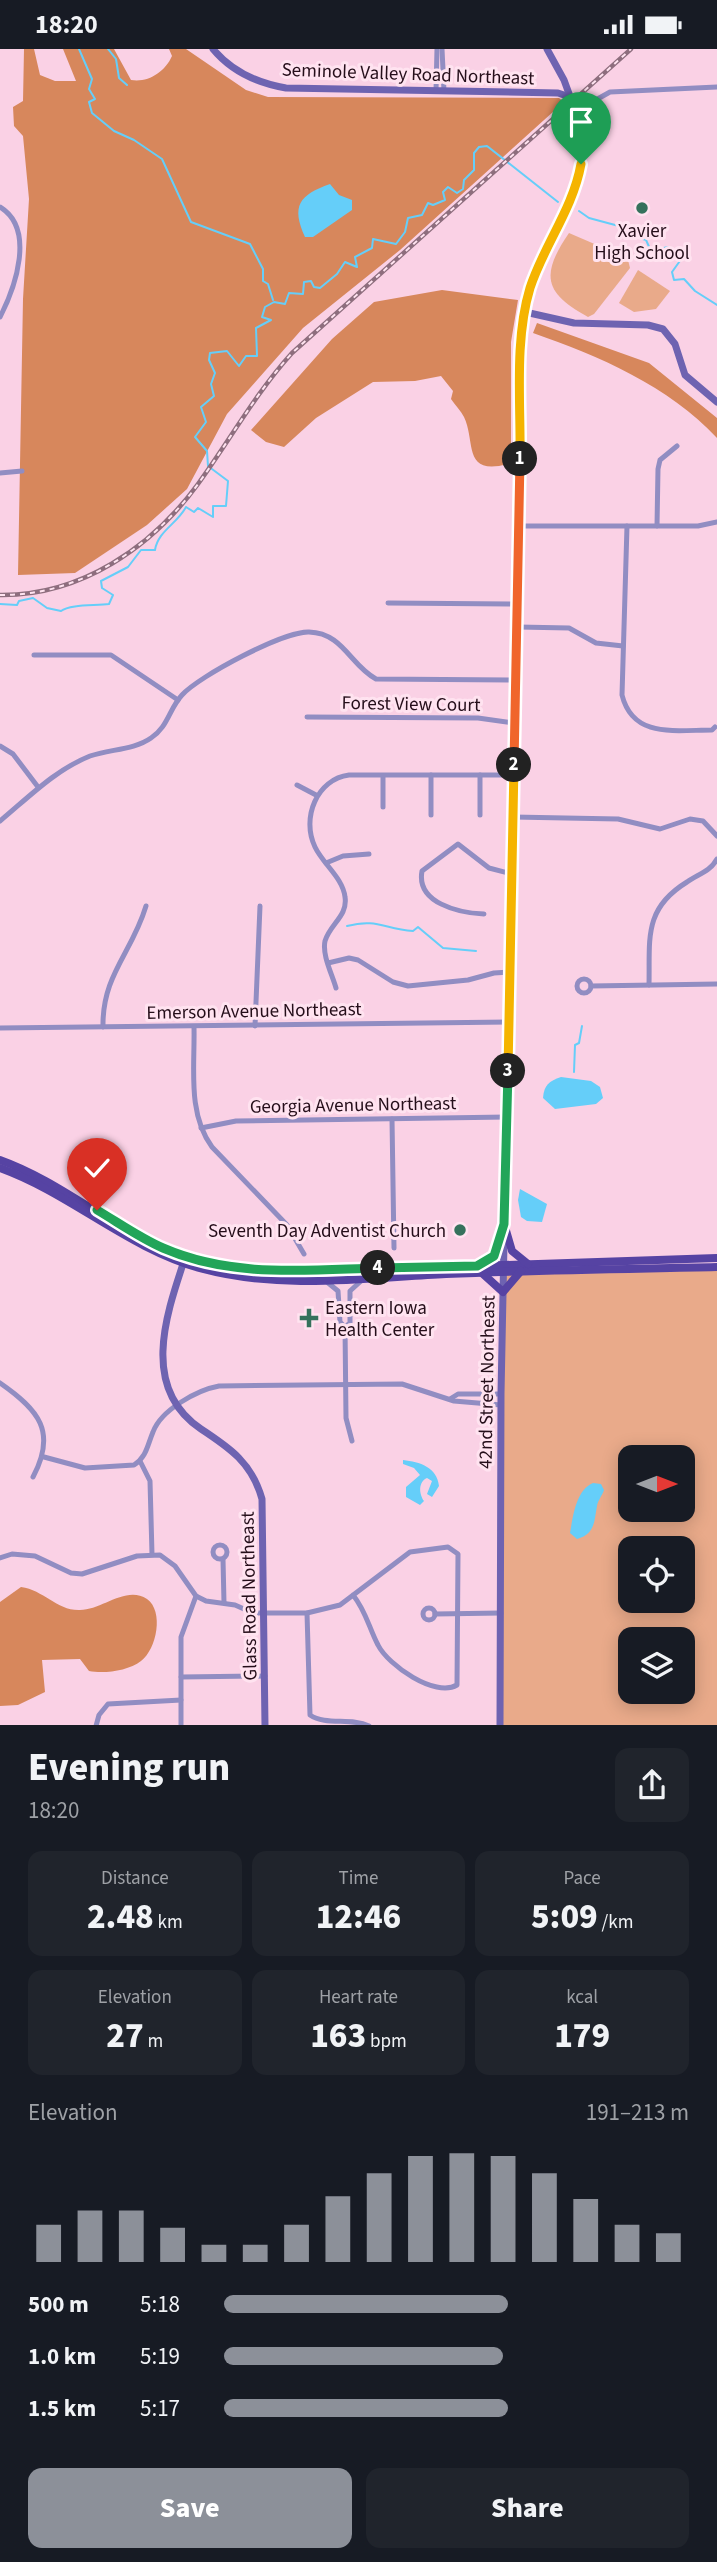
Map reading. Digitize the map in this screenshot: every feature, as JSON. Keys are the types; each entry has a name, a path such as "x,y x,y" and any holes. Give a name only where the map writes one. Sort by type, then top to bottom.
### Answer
{"main road":[{"path":"0,1160 49,1181 184,1260 221,1266 266,1271 479,1269 528,1264 717,1258"},
{"path":"0,1168 31,1180 139,1245 240,1277 310,1280 374,1278 479,1269 494,1256 504,1224"},
{"path":"78,1207 97,1210"},
{"path":"504,1224 512,1251 528,1264"},
{"path":"503,1268 521,1271 717,1267"},
{"path":"479,1269 503,1292 521,1271"}],"street":[{"name":"Seminole Valley Road Northeast","path":"213,49 243,74 272,86 558,93 571,97"},
{"path":"440,49 440,91"},
{"name":"42nd Street Northeast","path":"500,1725 503,1268 525,312 534,278 578,182 582,139 571,97 547,49"},
{"path":"576,111 610,92 717,87"},
{"path":"0,207 16,226 21,254 15,282 0,317"},
{"path":"525,312 574,323 648,325 663,329 675,344 685,375 717,402"},
{"path":"657,526 660,460 677,446"},
{"path":"0,473 22,471"},
{"path":"520,526 698,526 717,522"},
{"path":"627,526 623,672 625,706 643,726 659,730 712,730 715,727"},
{"path":"388,603 518,604"},
{"path":"518,627 569,628 596,643 624,646"},
{"path":"0,821 38,787 74,764 92,755 149,740 165,725 178,700 188,689 254,650 303,632 320,633 336,639 364,671 376,679 516,680"},
{"path":"34,655 111,655 178,700"},
{"name":"Forest View Court","path":"307,717 478,718 514,723"},
{"path":"0,745 13,754 38,787"},
{"path":"431,815 432,775"},
{"path":"480,775 480,815"},
{"path":"336,988 328,963 326,941 345,909 346,901 342,887 313,844 312,822 316,795 329,781 340,776 513,775"},
{"path":"383,776 383,807"},
{"path":"297,785 316,795"},
{"path":"513,817 618,819 660,829 690,819 703,821 717,836"},
{"path":"484,914 443,905 424,890 420,881 422,871 458,844 489,868 512,874"},
{"path":"326,863 343,856 369,854"},
{"path":"649,985 653,916 671,893 709,870 717,859"},
{"path":"103,1027 106,988 139,928 146,906"},
{"path":"255,1026 260,906"},
{"path":"328,963 349,958 358,960 393,982 408,986 468,980 510,972"},
{"path":"591,986 717,985"},
{"name":"Emerson Avenue Northeast","path":"0,1028 509,1023"},
{"path":"194,1027 195,1109 201,1128 212,1147 287,1225 304,1254"},
{"name":"Georgia Avenue Northeast","path":"201,1128 236,1121 507,1117"},
{"path":"392,1119 394,1248"},
{"name":"Glass Road Northeast","path":"184,1260 161,1346 164,1374 177,1407 193,1423 238,1455 258,1487 264,1511 265,1725"},
{"path":"352,1441 346,1418 345,1327 349,1323 350,1291 361,1281 374,1278"},
{"path":"310,1280 334,1285 339,1299 340,1322 345,1327"},
{"path":"0,1383 34,1413 45,1442 44,1457 33,1478"},
{"path":"44,1457 85,1468 127,1467 140,1461 146,1453 157,1424 199,1392 219,1386 402,1384 463,1403 501,1405"},
{"path":"450,1399 458,1394 501,1394"},
{"path":"140,1461 150,1481 152,1554"},
{"path":"0,1557 12,1554 35,1556 71,1573 82,1574 152,1554 168,1559 196,1596 206,1601 224,1603 253,1613 307,1613 340,1605 353,1595 410,1552 448,1546 458,1554 457,1685 451,1689 425,1685 387,1657 353,1595"},
{"path":"223,1559 224,1603"},
{"path":"181,1725 181,1637 196,1596"},
{"path":"307,1613 310,1715 323,1723 362,1722 369,1725"},
{"path":"435,1614 501,1613"},
{"path":"181,1677 265,1677"},
{"path":"96,1725 99,1715 108,1704 181,1700"}],"shaded area":[{"path":"24,49 34,49 40,75 55,81 76,81 63,49 114,49 131,80 144,80 165,67 172,56 169,49 186,49 246,90 268,97 559,98 564,102 400,250 303,328 227,414 187,489 147,525 75,573 18,575 23,299 29,199 23,136 14,126 13,107 23,101"},
{"path":"569,233 620,255 628,260 630,268 594,314 588,317 562,300 551,281 554,260"},
{"path":"638,270 670,291 656,309 634,312 619,303"},
{"path":"442,290 518,300 511,342 511,459 508,464 493,466 477,461 464,417 451,399 453,391 441,376 415,381 373,382 316,418 284,447 266,442 251,430 332,339 374,302"},
{"path":"537,323 649,363 717,418 717,438 677,403 655,388 608,363 533,333"},
{"path":"717,1267 717,1725 500,1725 503,1272"},
{"path":"21,1587 37,1592 64,1607 80,1610 122,1596 139,1595 147,1599 155,1612 156,1630 151,1648 136,1664 109,1672 89,1671 80,1659 42,1660 45,1692 18,1705 0,1706 0,1602"}],"water":[{"path":"330,184 339,195 352,200 352,210 313,237 305,237 299,217 301,203 311,193"},
{"path":"561,1077 591,1081 600,1087 603,1098 596,1104 555,1109 543,1098 548,1084"},
{"path":"520,1189 547,1204 542,1222 527,1221 521,1217 518,1200"},
{"path":"403,1460 427,1467 438,1480 439,1486 432,1497 427,1494 432,1481 427,1478 422,1482 420,1492 424,1501 420,1505 406,1497 406,1487 420,1475 414,1468 403,1464"},
{"path":"593,1483 601,1484 604,1490 590,1531 577,1539 570,1533 574,1512 579,1497 587,1486"}],"waterway":[{"path":"79,49 92,79 89,89 95,99 89,102 92,113 114,131 134,140 162,159 191,222 250,244 263,269 263,281 268,284 273,300"},
{"path":"108,49 116,59 119,78 127,85"},
{"path":"0,604 17,605 19,601 33,598 47,608 61,611 77,606 109,604 113,595 102,588 101,581 128,567 141,550 155,550 160,538 186,507 194,512 198,508 213,517 213,506 226,506 228,481 208,466 207,451 195,437 206,422 201,407 214,396 211,384 215,373 209,360 210,353 227,351 239,366 246,356 257,356 256,328 271,320 262,317 265,307 274,302 285,304 289,293 303,294 304,282 311,281 314,287 320,288 337,274 345,262 357,267 355,257 372,248 373,239 396,244 405,232 408,218 422,215 428,203 433,205 445,200 443,192 448,187 457,193 463,189 464,180 474,170 474,153 479,147 487,146 558,202"},
{"path":"579,211 589,218 630,229 636,237 646,240 651,251 668,247 682,258 672,272 674,280 684,279 695,291 717,305"},
{"path":"347,926 366,923 413,931 418,927 443,948 476,951"},
{"path":"574,1072 575,1045 579,1043 582,1026"}],"railway":[{"path":"0,595 59,587 86,577 136,547 159,528 198,484 254,401 292,353 631,49"}],"place":[{"name":"Xavier High School","path":"642,208"},
{"name":"Seventh Day Adventist Church","path":"460,1230"},
{"name":"Eastern Iowa Health Center","path":"309,1318"}],"route":[{"path":"97,1210 165,1249 203,1262 239,1269 293,1272 477,1266 489,1261 499,1249 504,1224 523,327 530,288 570,203 581,164"}]}
